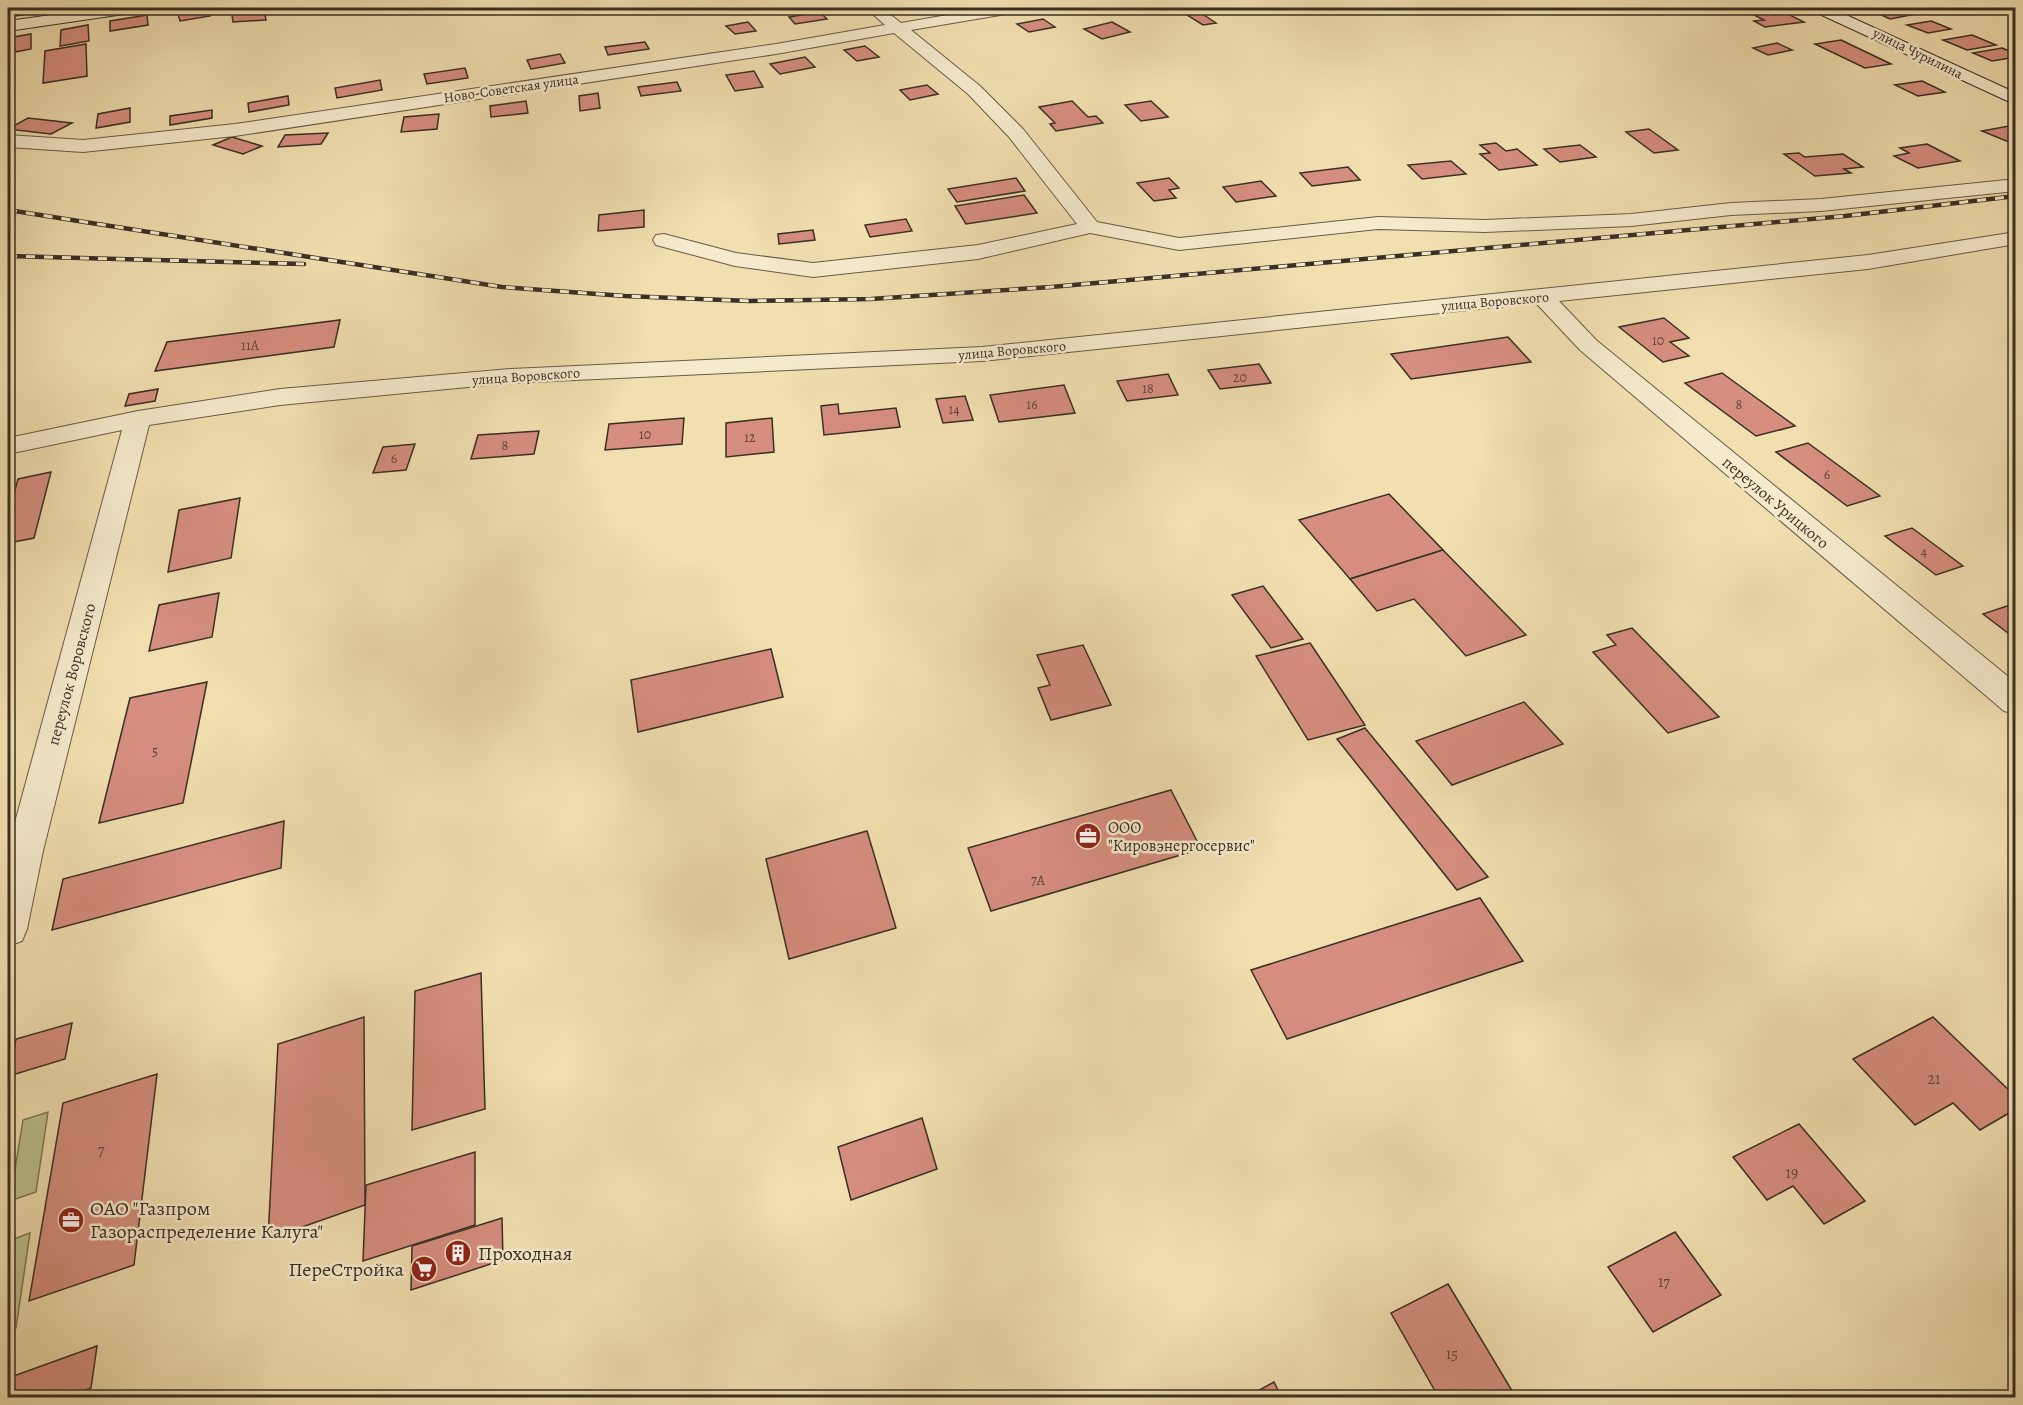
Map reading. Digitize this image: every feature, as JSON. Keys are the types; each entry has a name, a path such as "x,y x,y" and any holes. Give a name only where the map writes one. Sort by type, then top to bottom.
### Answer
{"street":[{"path":"8,26 131,8"},
{"path":"873,8 974,90 1009,126 1090,227"},
{"name":"Ново-Советская улица","path":"8,141 83,146 235,130 776,49 1012,8"},
{"name":"улица Чурилина","path":"1820,8 2016,100"},
{"path":"664,240 735,259 813,270 978,252 1090,227 1179,244 1378,223 1485,226 1631,220 1731,209 1821,205 2016,185"},
{"name":"улица Воровского","path":"8,446 138,419 280,397 511,376 982,354 1868,262 2016,238"},
{"name":"переулок Урицкого","path":"1542,296 1588,345 2016,702"},
{"name":"переулок Воровского","path":"8,929 25,851 138,419"}],"green space":[{"path":"48,1112 36,1192 10,1201 23,1120"},
{"path":"30,1233 16,1328 8,1331 8,1241"}],"building":[{"path":"35,8 35,13 8,17 8,9"},
{"path":"208,8 210,16 180,21 177,11"},
{"path":"231,8 248,8 249,11 264,9 266,20 233,22"},
{"path":"1901,8 1916,14 1890,19 1875,12"},
{"path":"1765,11 1773,15 1786,13 1804,22 1765,27 1754,21 1764,20 1750,13"},
{"path":"820,12 827,19 795,24 789,17"},
{"path":"1201,13 1216,23 1203,25 1187,15"},
{"path":"147,15 148,25 110,31 110,21"},
{"path":"1043,19 1055,27 1029,32 1017,24"},
{"path":"1931,21 1951,29 1928,33 1907,25"},
{"path":"748,22 756,31 735,34 726,26"},
{"path":"1112,22 1130,32 1102,39 1084,29"},
{"path":"88,25 89,41 60,46 61,30"},
{"path":"31,34 31,49 15,52 15,48 8,49 8,38"},
{"path":"1972,35 1996,45 1967,50 1943,40"},
{"path":"1841,40 1891,64 1865,68 1815,44"},
{"path":"645,42 649,49 608,55 605,47"},
{"path":"1777,43 1792,50 1768,55 1753,48"},
{"path":"86,44 87,76 43,83 45,51"},
{"path":"865,46 879,57 857,61 844,50"},
{"path":"2002,48 2016,54 2016,57 1992,61 1973,53"},
{"path":"560,54 565,63 531,69 527,60"},
{"path":"805,57 815,67 780,74 770,64"},
{"path":"465,68 468,78 427,84 424,74"},
{"path":"754,71 763,87 735,91 726,75"},
{"path":"380,80 382,90 337,98 335,88"},
{"path":"1922,81 1945,92 1918,96 1895,85"},
{"path":"677,82 681,91 641,96 638,87"},
{"path":"927,85 938,94 910,100 900,90"},
{"path":"598,93 600,108 580,111 579,96"},
{"path":"288,96 289,105 249,112 248,103"},
{"path":"526,101 528,113 491,117 490,106"},
{"path":"1072,101 1088,117 1096,116 1103,123 1056,131 1050,124 1055,123 1039,107"},
{"path":"1151,101 1168,117 1141,121 1125,105"},
{"path":"130,108 130,122 96,128 98,114"},
{"path":"212,110 212,118 170,125 170,116"},
{"path":"439,114 437,129 401,132 404,117"},
{"path":"28,118 72,123 51,134 8,129"},
{"path":"2009,126 2016,129 2016,145 1982,131"},
{"path":"1649,129 1678,150 1654,153 1626,132"},
{"path":"328,133 321,144 278,147 285,135"},
{"path":"232,137 262,146 243,154 213,145"},
{"path":"1496,143 1506,151 1517,149 1537,165 1499,170 1480,154 1490,153 1480,145"},
{"path":"1927,144 1960,161 1918,168 1894,156 1909,153 1900,148"},
{"path":"1580,145 1596,157 1560,162 1544,149"},
{"path":"1799,153 1805,157 1843,154 1863,167 1844,169 1851,173 1815,176 1784,154"},
{"path":"1451,161 1466,174 1422,179 1408,165"},
{"path":"1348,167 1360,180 1312,186 1300,173"},
{"path":"1016,178 1025,191 957,202 948,189"},
{"path":"1169,178 1179,188 1169,190 1176,198 1154,201 1137,183"},
{"path":"1261,181 1276,196 1236,202 1223,187"},
{"path":"1024,195 1037,213 966,224 955,206"},
{"path":"644,210 644,227 598,231 599,215"},
{"path":"906,219 912,231 870,237 865,225"},
{"path":"813,230 815,240 779,244 778,234"},
{"path":"1664,318 1689,338 1670,342 1689,356 1663,362 1619,327"},
{"path":"340,320 334,347 155,371 167,342"},
{"path":"1508,337 1531,362 1411,379 1391,354"},
{"path":"1259,364 1271,383 1220,389 1208,370"},
{"path":"1722,373 1795,426 1756,436 1685,383"},
{"path":"1168,374 1178,395 1127,401 1117,381"},
{"path":"1064,385 1075,413 999,422 990,395"},
{"path":"158,389 155,401 125,406 129,394"},
{"path":"965,396 973,420 943,423 936,399"},
{"path":"838,404 839,414 896,408 900,427 824,435 821,406"},
{"path":"684,418 682,444 605,450 609,424"},
{"path":"772,418 774,452 726,457 726,423"},
{"path":"539,431 534,454 471,459 478,435"},
{"path":"1808,443 1880,496 1847,506 1776,452"},
{"path":"415,444 406,470 373,473 383,447"},
{"path":"51,472 34,538 8,543 8,515 18,479"},
{"path":"1389,494 1443,550 1350,579 1299,520"},
{"path":"240,498 231,558 168,572 179,510"},
{"path":"1912,528 1963,566 1936,575 1885,536"},
{"path":"1443,550 1526,635 1466,656 1414,599 1377,611 1350,579"},
{"path":"1263,586 1303,639 1271,648 1232,595"},
{"path":"219,593 212,637 149,651 159,605"},
{"path":"2016,603 2016,639 1983,614"},
{"path":"1632,628 1719,717 1668,733 1593,652 1616,645 1607,635"},
{"path":"1310,643 1365,725 1308,740 1256,656"},
{"path":"1083,645 1111,705 1051,720 1038,688 1050,685 1037,655"},
{"path":"771,649 783,697 638,732 631,680"},
{"path":"207,682 183,803 99,823 130,698"},
{"path":"1524,702 1563,744 1452,785 1416,741"},
{"path":"1365,728 1488,877 1457,890 1337,739"},
{"path":"1171,790 1201,849 991,911 968,848"},
{"path":"284,821 281,868 52,930 63,879"},
{"path":"867,831 896,928 789,959 766,859"},
{"path":"1480,898 1523,961 1287,1039 1251,970"},
{"path":"481,973 485,1109 412,1130 415,991"},
{"path":"364,1017 365,1205 268,1239 278,1044"},
{"path":"1933,1017 2016,1097 2016,1109 1980,1130 1953,1103 1915,1125 1853,1059"},
{"path":"72,1023 65,1059 9,1076 16,1039"},
{"path":"157,1074 134,1265 29,1301 63,1103"},
{"path":"922,1118 937,1169 851,1200 838,1147"},
{"path":"1799,1124 1865,1201 1824,1224 1793,1186 1767,1200 1733,1157"},
{"path":"475,1152 475,1225 363,1261 366,1185"},
{"name":"Проходная","path":"502,1218 503,1260 411,1290 412,1246"},
{"path":"1675,1232 1721,1295 1653,1332 1608,1267"},
{"path":"1448,1284 1514,1394 1508,1398 1439,1398 1391,1313"},
{"path":"97,1346 91,1388 64,1398 8,1398 8,1378"},
{"path":"1274,1382 1282,1398 1245,1398"}],"railway":[{"path":"8,210 502,287 625,296 749,301 871,299 1051,287 1845,216 2016,196"},
{"path":"8,256 304,264"}],"place":[{"name":"ООО \"Кировэнергосервис\"","path":"1088,836"},
{"name":"ОАО \"Газпром Газораспределение Калуга\"","path":"71,1220"},
{"name":"Проходная","path":"458,1253"},
{"name":"ПереСтройка","path":"424,1269"}]}
